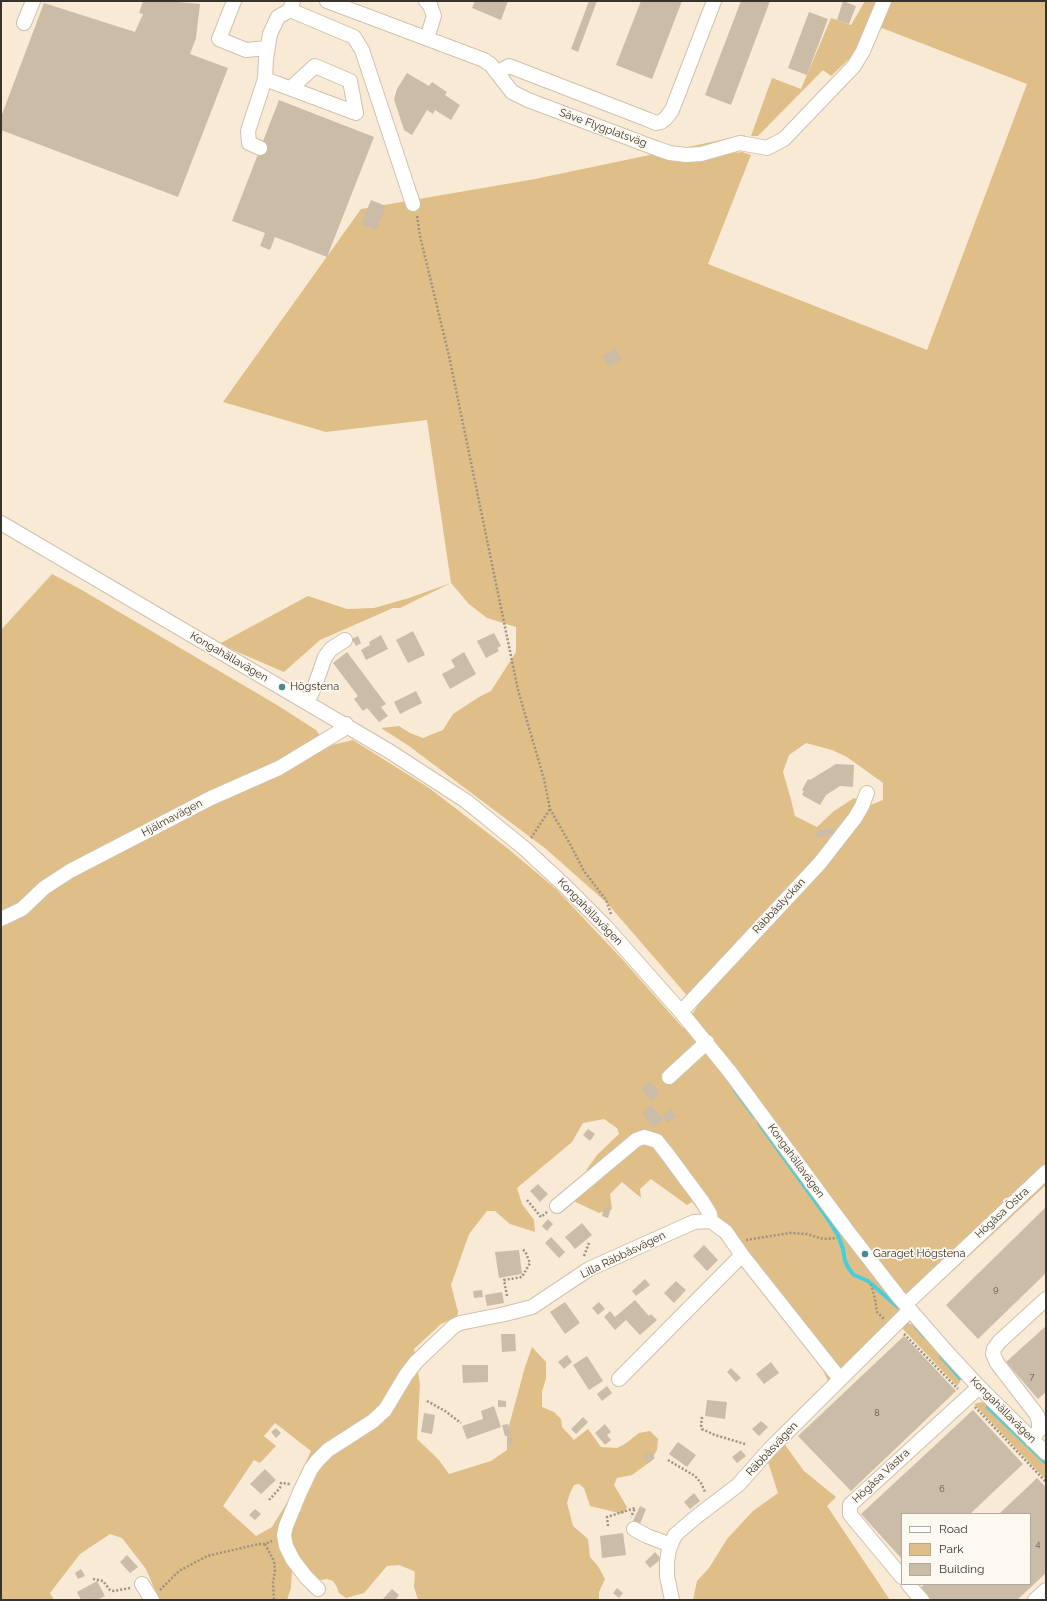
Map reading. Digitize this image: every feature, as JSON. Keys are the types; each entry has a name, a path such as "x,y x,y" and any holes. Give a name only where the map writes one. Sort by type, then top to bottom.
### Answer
{"street":[{"path":"24,23 33,1"},
{"path":"234,1 219,39 246,50 268,48"},
{"name":"Säve Flygplatsväg","path":"327,1 484,60 492,65 512,92 528,100 658,149 670,152 694,154 701,154 740,143 767,148 784,139 854,66 863,51 884,1"},
{"path":"426,1 430,5 434,16 427,38"},
{"path":"497,73 509,66 656,123 661,122 672,110 714,1"},
{"path":"260,148 249,143 248,131 265,79 270,34 278,17 291,5 354,37 362,50 413,204"},
{"path":"265,79 291,88"},
{"name":"Kongahällavägen","path":"1,524 346,724 466,801 524,848 605,926 707,1042 860,1248 908,1307 978,1387 1046,1453"},
{"path":"306,702 314,688 325,657 331,649 344,640"},
{"name":"Hjälmavägen","path":"1,919 22,909 44,888 70,871 211,798 279,768 342,730 346,724"},
{"name":"Räbbåslyckan","path":"681,1012 820,863 855,818 867,793"},
{"path":"669,1077 707,1042"},
{"path":"557,1206 636,1140 644,1137 657,1142 702,1201 710,1214 711,1221 726,1232 742,1255 840,1379"},
{"name":"Högåsa Östra","path":"908,1307 1046,1172"},
{"name":"Lilla Räbbåsvägen","path":"284,1535 286,1526 310,1469 328,1450 373,1421 386,1410 406,1375 416,1362 454,1326 460,1323 532,1307 589,1269 694,1222 711,1221"},
{"path":"619,1379 742,1255"},
{"path":"1032,1440 1039,1430 1037,1415 997,1363 993,1354 994,1349 999,1342 1046,1300"},
{"name":"Räbbåsvägen","path":"672,1600 666,1576 667,1562 675,1535 738,1485 770,1449 840,1379 908,1307"},
{"name":"Högåsa Västra","path":"901,1576 850,1514 850,1505 978,1387"},
{"path":"634,1529 647,1536 671,1545"},
{"path":"284,1535 286,1546 293,1560 306,1577 318,1589"},
{"path":"142,1584 152,1599"},
{"path":"909,1585 922,1600"},
{"path":"1035,1600 1046,1590"}],"path":[{"path":"413,204 449,356 518,690 544,779 550,809 584,871 606,900 611,912 611,919 605,926"},
{"path":"524,848 550,809"},
{"path":"527,1200 541,1217 557,1206"},
{"path":"734,1242 790,1233 807,1234 823,1239 836,1239"},
{"path":"507,1296 504,1280 522,1277 530,1263 525,1251 521,1249"},
{"path":"871,1282 875,1299"},
{"path":"427,1401 445,1411 461,1423"},
{"path":"702,1417 702,1429 715,1435 745,1444"},
{"path":"668,1460 694,1476 701,1483 705,1492"},
{"path":"269,1500 280,1488 281,1483 302,1487"},
{"path":"608,1526 607,1517 635,1508 630,1518 634,1529"},
{"path":"152,1599 180,1571 207,1556 259,1544 265,1544 284,1535"},
{"path":"265,1544 274,1561 274,1600"},
{"path":"93,1579 103,1581 110,1590 114,1591 128,1589 142,1584"}],"green space":[{"path":"865,1 1046,1 1046,1185 931,1291 828,1381 819,1362 692,1202 687,1205 651,1179 640,1189 641,1198 622,1182 610,1194 612,1209 599,1213 569,1199 585,1178 587,1169 597,1155 619,1134 617,1128 604,1119 583,1123 572,1142 517,1188 522,1204 534,1220 535,1232 510,1224 495,1211 487,1211 469,1234 451,1285 458,1312 457,1317 441,1324 414,1349 420,1384 417,1439 439,1460 449,1474 491,1461 507,1450 507,1433 532,1347 546,1362 546,1378 542,1392 542,1407 554,1412 561,1419 562,1427 574,1440 588,1429 601,1447 617,1448 625,1444 639,1433 650,1431 658,1439 657,1450 650,1462 632,1475 617,1478 614,1485 627,1507 623,1514 590,1506 584,1488 579,1484 574,1485 570,1493 567,1503 573,1526 588,1539 590,1557 598,1566 605,1579 599,1592 599,1600 418,1600 414,1587 414,1571 399,1565 387,1566 364,1593 346,1598 339,1593 333,1581 327,1579 321,1580 292,1570 291,1588 287,1600 159,1600 146,1569 122,1538 110,1534 80,1554 50,1593 54,1600 1,1600 1,630 52,574 277,705 316,730 328,746 353,740 429,788 506,847 556,889 622,959 683,1028 697,1007 607,903 546,849 409,746 381,728 399,726 410,733 423,738 443,730 453,714 491,691 516,652 516,627 487,618 469,604 451,583 427,420 326,432 223,402 361,209 535,179 745,135 736,153 742,152 751,155 708,264 927,350 1027,84 882,28 831,76 823,70 758,136 751,136 772,78 801,89 831,18 851,25","holes":["806,743 832,750 847,757 883,783 883,800 870,805 854,798 834,811 817,827 795,816 783,772 789,755","275,1423 311,1451 288,1501 272,1527 256,1536 223,1506 254,1460 260,1463 276,1446 264,1436"]},
{"path":"451,583 400,608 393,608 320,640 284,672 219,644 308,596 347,609 374,608 409,598"},
{"path":"905,1322 914,1325 961,1377 957,1386 899,1325"},
{"path":"982,1402 986,1404 1046,1461 1046,1480 974,1404"},
{"path":"783,1442 804,1471 836,1497 827,1506 890,1600 693,1600 697,1581 709,1568 727,1539 753,1511 778,1493 768,1462"}],"building":[{"path":"143,1 168,1 200,4 196,38 190,54 228,68 178,197 1,130 1,117 44,3 135,32 143,14 139,13"},
{"path":"475,1 508,1 501,20 472,8"},
{"path":"589,1 597,1 578,52 571,49"},
{"path":"641,1 682,1 652,79 616,65"},
{"path":"741,1 770,1 731,105 705,95"},
{"path":"843,1 856,6 849,24 837,20"},
{"path":"809,12 828,19 807,75 788,68"},
{"path":"407,73 429,86 432,82 447,92 445,95 460,105 451,120 435,110 433,114 427,110 412,135 404,130 394,99 397,89"},
{"path":"279,100 374,137 327,257 275,237 270,250 260,246 265,233 232,221"},
{"path":"371,200 386,206 376,230 361,224"},
{"path":"615,348 622,359 609,367 602,356"},
{"path":"413,631 425,655 408,663 396,640"},
{"path":"494,633 501,646 497,648 499,651 486,658 477,641"},
{"path":"381,635 388,649 366,660 361,650 370,645 369,642"},
{"path":"358,636 361,643 356,646 352,639"},
{"path":"347,652 386,704 381,707 388,716 379,722 367,708 363,711 354,699 358,696 333,663"},
{"path":"464,652 476,674 450,689 442,674 455,667 451,660"},
{"path":"416,691 422,703 400,714 394,702"},
{"path":"836,764 854,765 853,787 840,786 826,795 820,805 802,795 804,791 802,790 808,779 810,780"},
{"path":"833,828 834,834 816,838 815,832"},
{"path":"650,1081 660,1093 651,1101 641,1089"},
{"path":"651,1105 663,1119 654,1128 642,1113"},
{"path":"671,1109 676,1116 667,1123 662,1116"},
{"path":"588,1129 595,1134 590,1141 583,1135"},
{"path":"538,1184 548,1194 540,1202 530,1191"},
{"path":"604,1207 611,1208 608,1218 602,1216"},
{"path":"1046,1207 1046,1273 978,1339 946,1305"},
{"path":"548,1219 553,1224 547,1231 542,1226"},
{"path":"582,1223 592,1235 575,1249 565,1237"},
{"path":"551,1237 565,1252 559,1258 545,1243"},
{"path":"704,1245 718,1260 707,1271 693,1256"},
{"path":"519,1250 522,1274 499,1278 495,1252"},
{"path":"645,1279 650,1285 636,1296 632,1291"},
{"path":"676,1281 686,1290 674,1303 664,1293"},
{"path":"482,1290 483,1297 474,1298 473,1291"},
{"path":"502,1292 504,1303 487,1306 485,1295"},
{"path":"635,1300 649,1316 651,1314 657,1320 640,1335 626,1320 615,1330 604,1317 610,1311 615,1317"},
{"path":"565,1302 580,1323 565,1334 550,1312"},
{"path":"599,1302 605,1309 598,1315 592,1308"},
{"path":"1046,1326 1046,1392 1038,1399 1006,1362"},
{"path":"501,1334 515,1334 516,1351 502,1352"},
{"path":"904,1336 956,1391 851,1491 798,1436"},
{"path":"567,1355 572,1362 564,1369 558,1362"},
{"path":"587,1356 603,1381 589,1390 573,1365"},
{"path":"771,1362 779,1373 764,1384 756,1374"},
{"path":"462,1365 488,1365 488,1382 463,1383"},
{"path":"731,1368 741,1378 736,1382 727,1372"},
{"path":"607,1386 612,1393 602,1401 597,1394"},
{"path":"498,1400 506,1401 506,1407 498,1407"},
{"path":"707,1400 727,1402 725,1419 705,1416"},
{"path":"494,1406 501,1427 467,1439 462,1426 483,1419 481,1411"},
{"path":"973,1410 1023,1464 971,1513 901,1513 901,1558 861,1514"},
{"path":"424,1413 435,1415 432,1434 421,1432"},
{"path":"583,1417 588,1422 576,1434 571,1429"},
{"path":"761,1421 768,1427 759,1436 752,1429"},
{"path":"508,1424 511,1435 505,1436 502,1425"},
{"path":"605,1424 611,1432 607,1435 611,1440 605,1445 595,1433"},
{"path":"276,1428 281,1433 276,1438 271,1432"},
{"path":"512,1437 513,1445 508,1446 507,1438"},
{"path":"678,1442 696,1455 687,1467 669,1454"},
{"path":"741,1450 746,1456 737,1463 732,1457"},
{"path":"650,1451 655,1458 649,1463 643,1457"},
{"path":"265,1469 276,1480 261,1494 250,1484"},
{"path":"1037,1478 1046,1487 1046,1573 1017,1600 931,1600 920,1588 924,1585 1031,1585 1031,1513 1000,1513"},
{"path":"694,1493 700,1501 690,1509 684,1502"},
{"path":"640,1506 646,1509 640,1524 633,1521"},
{"path":"255,1509 261,1514 255,1520 249,1515"},
{"path":"623,1533 626,1555 602,1558 600,1536"},
{"path":"655,1552 661,1559 650,1568 645,1562"},
{"path":"127,1555 138,1567 130,1573 120,1562"},
{"path":"81,1569 85,1576 78,1579 75,1573"},
{"path":"97,1581 105,1596 97,1600 81,1600 77,1592"},
{"path":"617,1588 623,1593 619,1598 613,1593"},
{"path":"392,1589 399,1595 395,1600 382,1600"}],"waterway":[{"path":"735,1090 754,1116"},
{"path":"759,1123 838,1235 845,1261 849,1269 854,1275 868,1281 898,1307"},
{"path":"916,1327 925,1337"},
{"path":"941,1356 960,1378"},
{"path":"988,1407 1046,1463"}],"place":[{"name":"Högstena","path":"282,687"},
{"name":"Garaget Högstena","path":"865,1254"}]}
